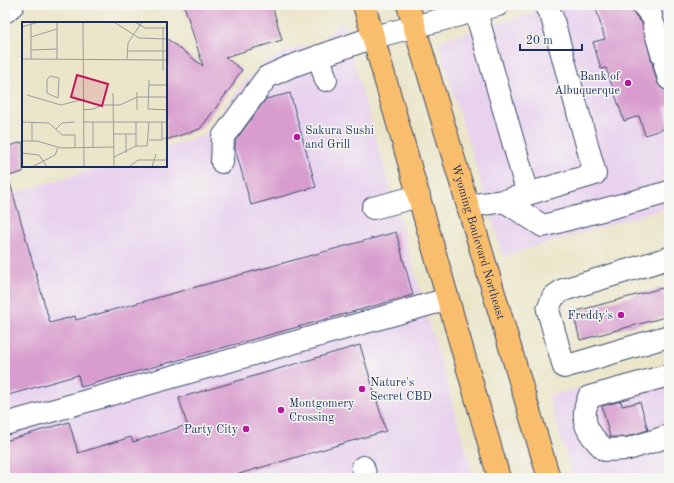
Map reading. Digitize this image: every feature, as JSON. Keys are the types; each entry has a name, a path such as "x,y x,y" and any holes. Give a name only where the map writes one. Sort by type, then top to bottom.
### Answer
{"main road":[{"path":"364,5 499,478"},
{"name":"Wyoming Boulevard Northeast","path":"411,15 549,478"}],"street":[{"path":"5,12 12,5"},
{"path":"222,162 224,137 267,77 289,67 374,37 411,15 498,5"},
{"path":"468,206 504,201 595,174 552,17 545,5"},
{"path":"474,8 528,194"},
{"path":"649,15 665,66"},
{"path":"319,56 326,80"},
{"path":"504,201 543,226 669,192"},
{"path":"373,208 419,196"},
{"path":"669,258 563,290 553,297 548,310 564,367 669,336"},
{"path":"5,424 448,299"},
{"path":"667,436 628,449 605,450 590,436 584,411 589,397 669,375"}],"shaded area":[{"path":"547,5 663,5 669,26 669,207 503,256 439,45 445,39 533,13"},
{"path":"342,22 474,478 5,478 5,196 101,167 167,167 167,147 204,135 245,81 263,63 294,48 318,44"},
{"path":"669,364 669,478 573,478 548,396"}],"building":[{"path":"184,5 272,5 282,40 225,57 242,70 234,81 235,82 200,129 167,140 167,39 203,66"},
{"path":"595,5 627,5 642,23 657,82 661,88 669,91 669,106 664,107 669,127 645,135 639,116 624,121 606,68 601,69 593,42 605,39"},
{"path":"290,93 316,187 251,205 235,148 235,141 266,99"},
{"path":"22,142 23,172 9,176 5,163 5,147"},
{"path":"5,183 10,183 50,323 75,316 76,320 396,232 413,295 81,387 78,375 5,396"},
{"name":"Freddy's","path":"662,288 669,316 580,340 573,312"},
{"name":"Montgomery Crossing","path":"360,345 386,431 225,478 5,478 5,441 69,422 78,453 131,437 133,442 187,425 179,398"},
{"path":"621,401 622,406 640,402 648,430 626,437 610,437 602,406"}],"place":[{"name":"Bank of Albuquerque","path":"628,83"},
{"name":"Sakura Sushi and Grill","path":"297,137"},
{"name":"Freddy's","path":"621,315"},
{"name":"Nature's Secret CBD","path":"362,389"},
{"name":"Montgomery Crossing","path":"281,410"},
{"name":"Party City","path":"246,429"}]}
